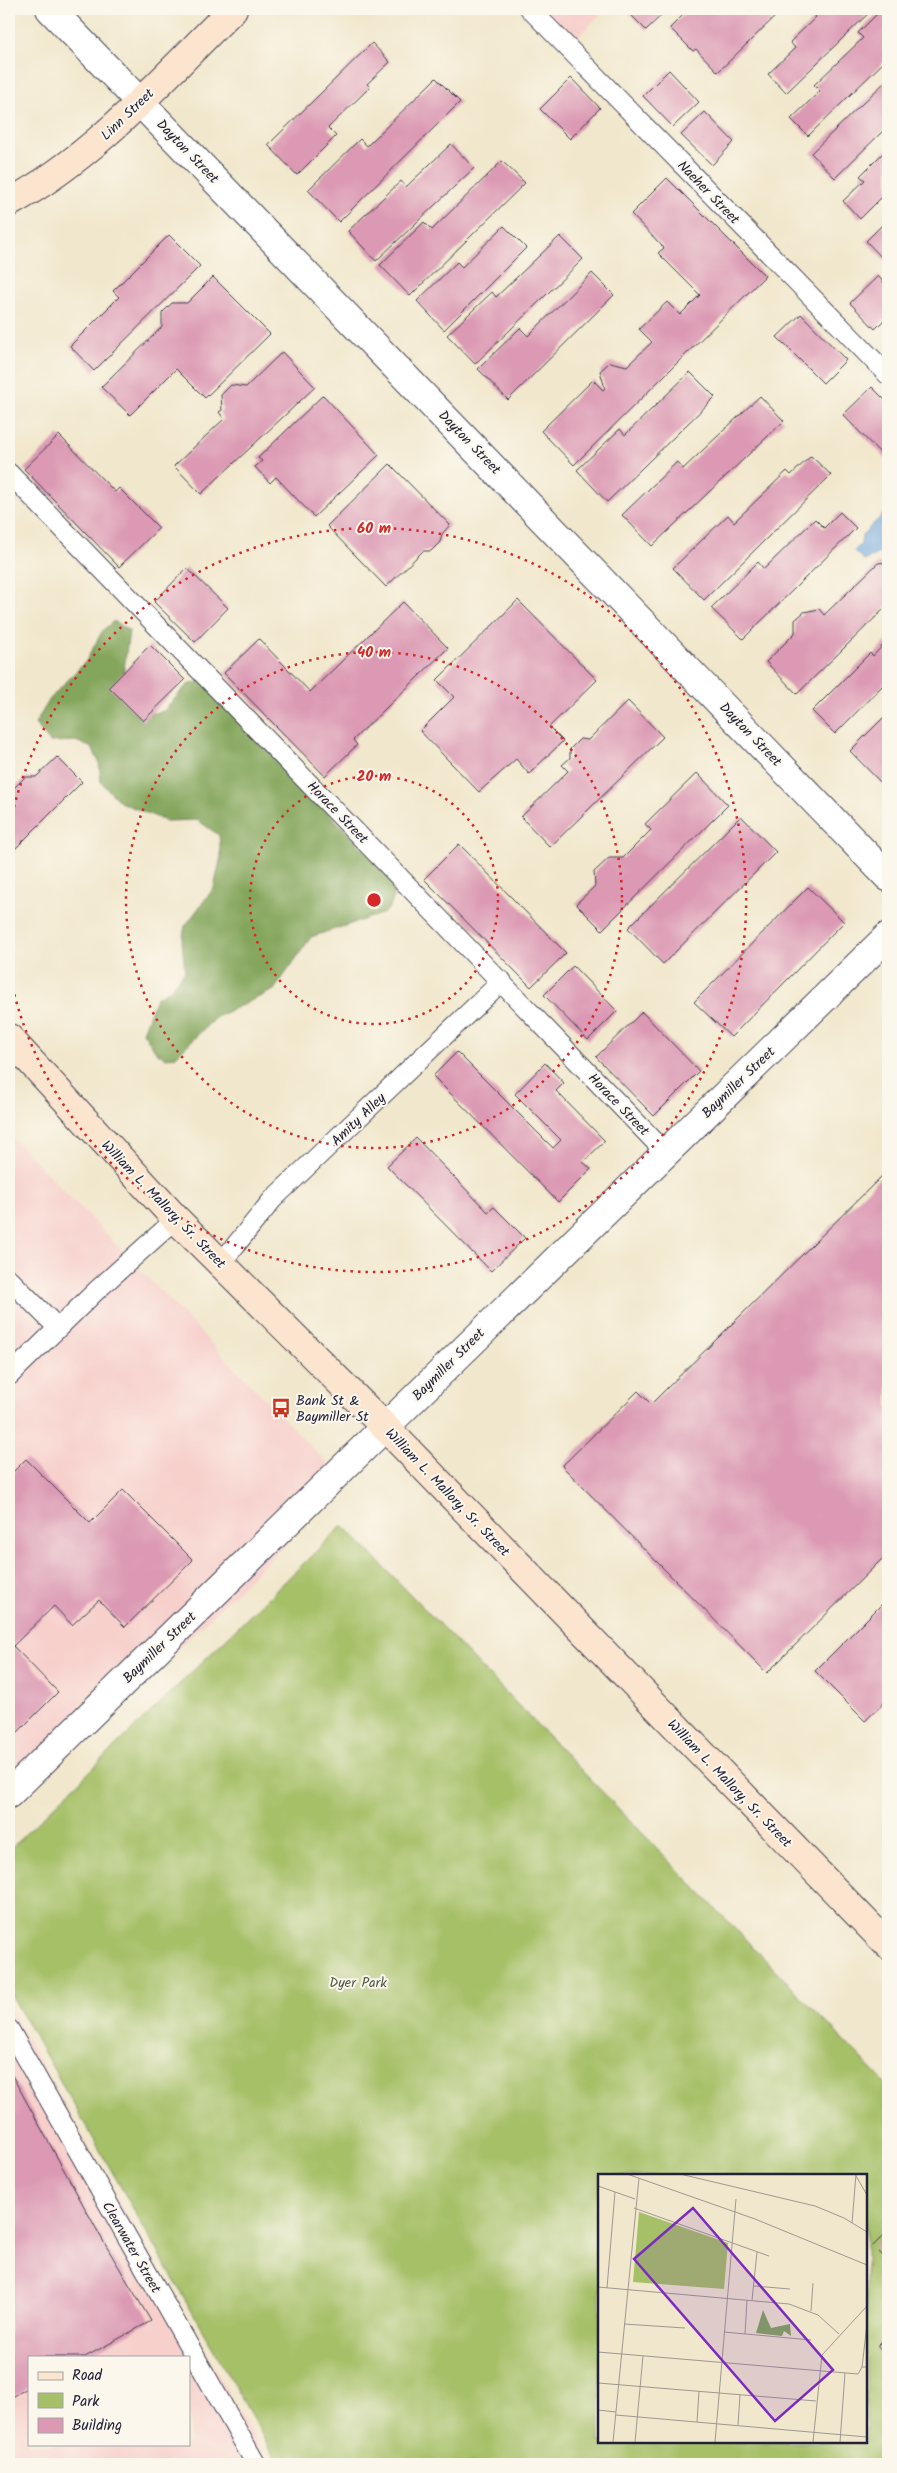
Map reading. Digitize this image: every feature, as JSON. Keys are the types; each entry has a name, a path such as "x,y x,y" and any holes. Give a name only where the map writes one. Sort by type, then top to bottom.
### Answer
{"street":[{"name":"Dayton Street","path":"50,9 888,877"},
{"name":"Linn Street","path":"9,204 35,189 102,139 233,9"},
{"name":"Baymiller Street","path":"9,1794 888,936"},
{"name":"William L. Mallory, Sr. Street","path":"9,1038 176,1219 385,1427 888,1945"}],"lane":[{"name":"Naeher Street","path":"530,9 888,376"},
{"name":"Horace Street","path":"9,473 502,981 666,1153"},
{"name":"Amity Alley","path":"221,1263 273,1199 502,981"},
{"path":"9,1376 176,1219"},
{"path":"9,1280 58,1328"},
{"name":"Clearwater Street","path":"9,2029 256,2464"}],"shaded area":[{"path":"540,9 606,9 572,42"},
{"path":"9,1134 347,1484 9,1813"},
{"path":"9,2008 269,2464 9,2464"}],"green space":[{"path":"114,621 129,631 122,684 138,716 164,711 187,685 203,681 389,876 393,892 393,901 384,913 311,937 274,990 216,1017 176,1056 167,1058 157,1053 143,1032 156,998 170,990 185,971 182,941 185,926 214,888 221,856 219,835 197,820 166,821 120,802 101,782 99,762 92,748 76,741 50,742 35,724 50,699 86,661 103,630"},
{"name":"Dyer Park","path":"343,1525 888,2086 888,2464 279,2464 9,1991 9,1850"}],"water":[{"path":"888,510 888,547 865,561 854,551 861,544 862,535"}],"building":[{"path":"625,9 668,9 646,30"},
{"path":"689,9 783,9 718,72 696,49 693,51 670,28"},
{"path":"810,9 873,9 786,93 768,74 795,48 790,42 816,17"},
{"path":"882,9 888,9 888,58 808,136 791,119 820,91 814,85 863,38 858,33"},
{"path":"372,43 390,62 367,84 370,87 328,128 336,136 297,175 268,145"},
{"path":"669,70 699,102 673,127 643,96"},
{"path":"436,78 460,102 339,222 308,190 360,139 367,146"},
{"path":"571,78 600,108 570,139 540,109"},
{"path":"888,79 888,126 835,178 811,153"},
{"path":"705,112 734,142 712,165 681,135"},
{"path":"451,144 474,168 376,261 348,231 401,181 406,187"},
{"path":"888,148 888,191 860,219 843,201 865,180 860,176"},
{"path":"502,161 525,183 410,296 380,265 424,222 432,230"},
{"path":"667,178 765,276 574,465 541,431 593,380 603,390 605,388 600,371 610,362 627,366 652,342 639,329 667,302 680,315 700,295 658,253 664,248 631,214"},
{"path":"888,219 888,257 885,261 866,241"},
{"path":"504,226 526,248 444,330 417,301 457,262 462,267"},
{"path":"169,235 200,266 94,371 70,346 119,297 113,291"},
{"path":"560,236 583,259 475,364 447,335 492,292 496,297"},
{"path":"592,273 614,295 508,400 478,369 520,328 528,336"},
{"path":"878,276 888,287 888,316 875,329 850,303"},
{"path":"213,277 270,334 205,398 176,369 130,415 101,387 162,327 162,313 172,303 187,303"},
{"path":"801,314 846,360 823,383 777,337"},
{"path":"282,352 315,387 201,494 174,466 224,419 219,412 222,410 221,395 231,385 246,387"},
{"path":"690,372 715,397 607,502 577,470 620,429 625,435"},
{"path":"872,387 888,403 888,461 843,415"},
{"path":"323,395 379,455 314,517 276,477 270,483 255,467 262,461 258,458"},
{"path":"760,396 784,421 652,546 622,515 677,462 683,469"},
{"path":"59,435 115,492 119,488 159,528 119,567 24,469"},
{"path":"811,456 831,475 704,600 673,568 728,515 734,522 787,471 791,475"},
{"path":"390,464 450,525 442,534 440,542 431,551 423,551 386,587 327,526"},
{"path":"840,512 856,528 743,639 711,608 758,562 764,569 815,519 824,528"},
{"path":"888,562 888,605 797,694 766,662 795,633 795,620 804,612 819,609 824,615 878,563"},
{"path":"187,568 228,608 195,642 154,602"},
{"path":"518,600 597,680 549,727 563,741 529,774 516,759 479,792 420,731 454,697 437,680"},
{"path":"403,602 448,648 353,740 357,745 325,776 224,673 259,639 310,692"},
{"path":"888,640 888,680 835,734 812,711 870,653 873,656"},
{"path":"150,645 185,680 143,721 109,687"},
{"path":"628,701 663,737 550,847 521,817 568,771 562,765 570,758 570,749 580,739 588,740"},
{"path":"888,713 888,790 850,751"},
{"path":"57,757 82,782 9,855 10,792 25,777 36,777"},
{"path":"697,773 728,805 602,930 576,904 595,886 594,872 609,858 623,858 651,830 645,824"},
{"path":"741,816 776,852 663,964 628,928"},
{"path":"459,844 566,953 531,987 424,879"},
{"path":"808,887 844,922 731,1037 694,1002"},
{"path":"573,966 617,1011 588,1040 544,995"},
{"path":"642,1012 699,1071 654,1116 596,1057"},
{"path":"457,1052 553,1148 561,1140 515,1094 545,1063 564,1083 556,1091 605,1141 583,1162 591,1169 558,1202 433,1076"},
{"path":"416,1138 488,1212 494,1207 525,1238 491,1271 387,1166"},
{"path":"888,1170 888,1553 767,1673 562,1466 638,1391 651,1404"},
{"path":"26,1459 90,1523 123,1490 193,1560 125,1627 99,1600 72,1625 54,1606 13,1646 58,1692 9,1741 9,1476"},
{"path":"888,1598 888,1699 865,1721 815,1671"},
{"path":"9,2070 102,2239 151,2321 87,2356 28,2356 28,2388 9,2399"},
{"path":"888,2231 888,2261 873,2246"},
{"path":"888,2335 888,2358 877,2346"}],"place":[{"name":"Bank St & Baymiller St","path":"281,1408"}]}
